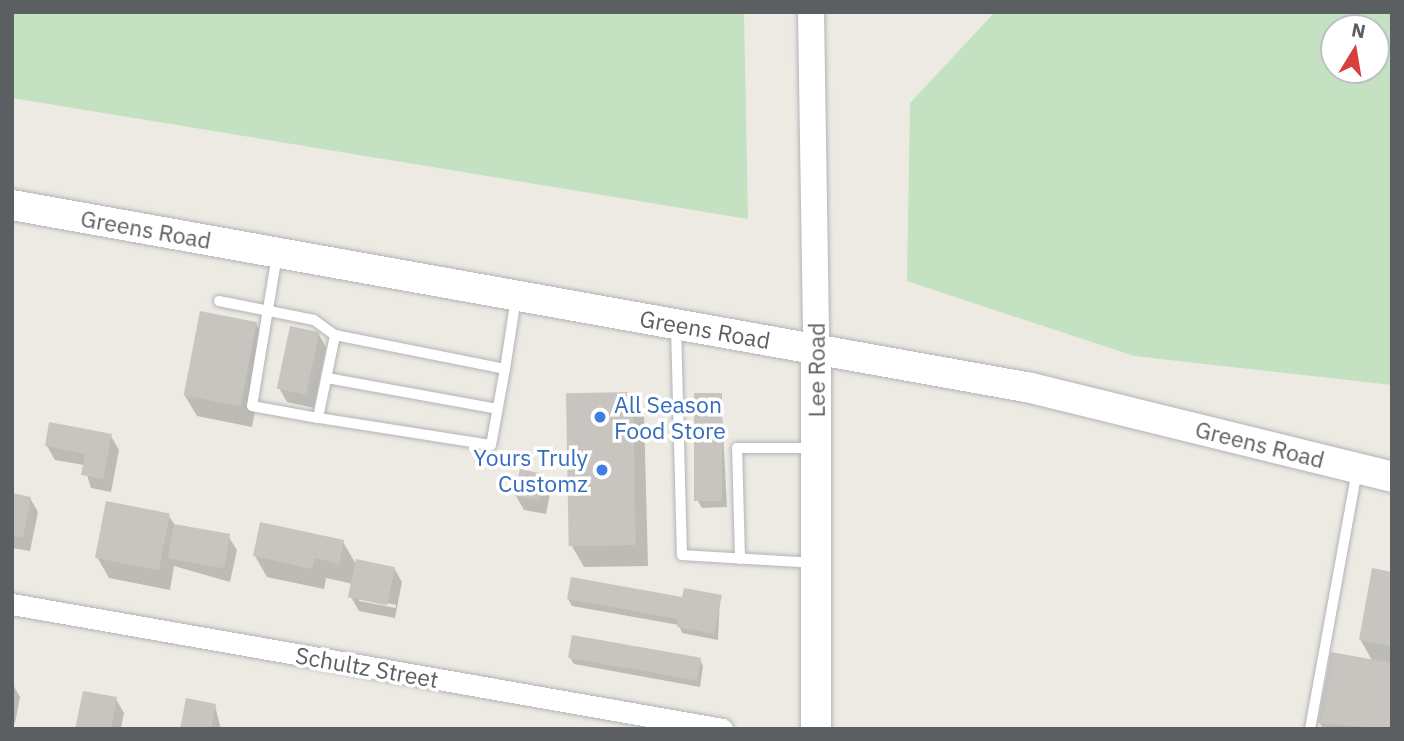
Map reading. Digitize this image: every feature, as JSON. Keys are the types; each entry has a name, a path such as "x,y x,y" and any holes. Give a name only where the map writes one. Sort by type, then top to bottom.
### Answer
{"main road":[{"name":"Greens Road","path":"12,205 1031,388 1392,477"},
{"name":"Lee Road","path":"816,349 816,729"}],"street":[{"name":"Lee Road","path":"811,12 816,349"},
{"name":"Schultz Street","path":"12,604 722,729"}],"lane":[{"path":"278,253 252,406 318,418 491,445 516,295"},
{"path":"219,302 314,320 335,335 505,369"},
{"path":"676,324 682,555 816,563"},
{"path":"318,418 335,335"},
{"path":"327,378 497,409"},
{"path":"740,559 737,449 816,449"},
{"path":"1310,729 1357,468"}],"green space":[{"path":"12,12 744,12 748,219 12,98"},
{"path":"995,12 1392,12 1392,385 1134,356 907,281 910,103"}],"building":[{"path":"200,311 257,322 241,406 184,395"},
{"path":"290,326 319,332 306,395 277,389"},
{"path":"633,392 636,545 569,546 566,393"},
{"path":"694,393 722,393 722,501 694,501"},
{"path":"49,422 112,434 103,479 81,475 85,454 45,446"},
{"path":"520,469 544,474 539,501 514,495"},
{"path":"12,493 31,497 23,538 12,536"},
{"path":"106,501 170,513 159,570 95,558"},
{"path":"260,522 344,540 339,564 315,558 312,569 253,556"},
{"path":"174,524 230,534 224,568 168,558"},
{"path":"356,559 395,567 387,605 348,597"},
{"path":"1372,568 1392,572 1392,646 1359,640"},
{"path":"571,577 682,597 684,588 722,595 714,634 677,627 678,619 567,599"},
{"path":"572,635 701,658 697,680 568,658"},
{"path":"1331,652 1392,663 1392,729 1318,723"},
{"path":"83,691 117,697 111,729 75,729"},
{"path":"186,698 216,704 211,729 180,729"}],"place":[{"name":"All Season Food Store","path":"600,417"},
{"name":"Yours Truly Customz","path":"602,470"}]}
